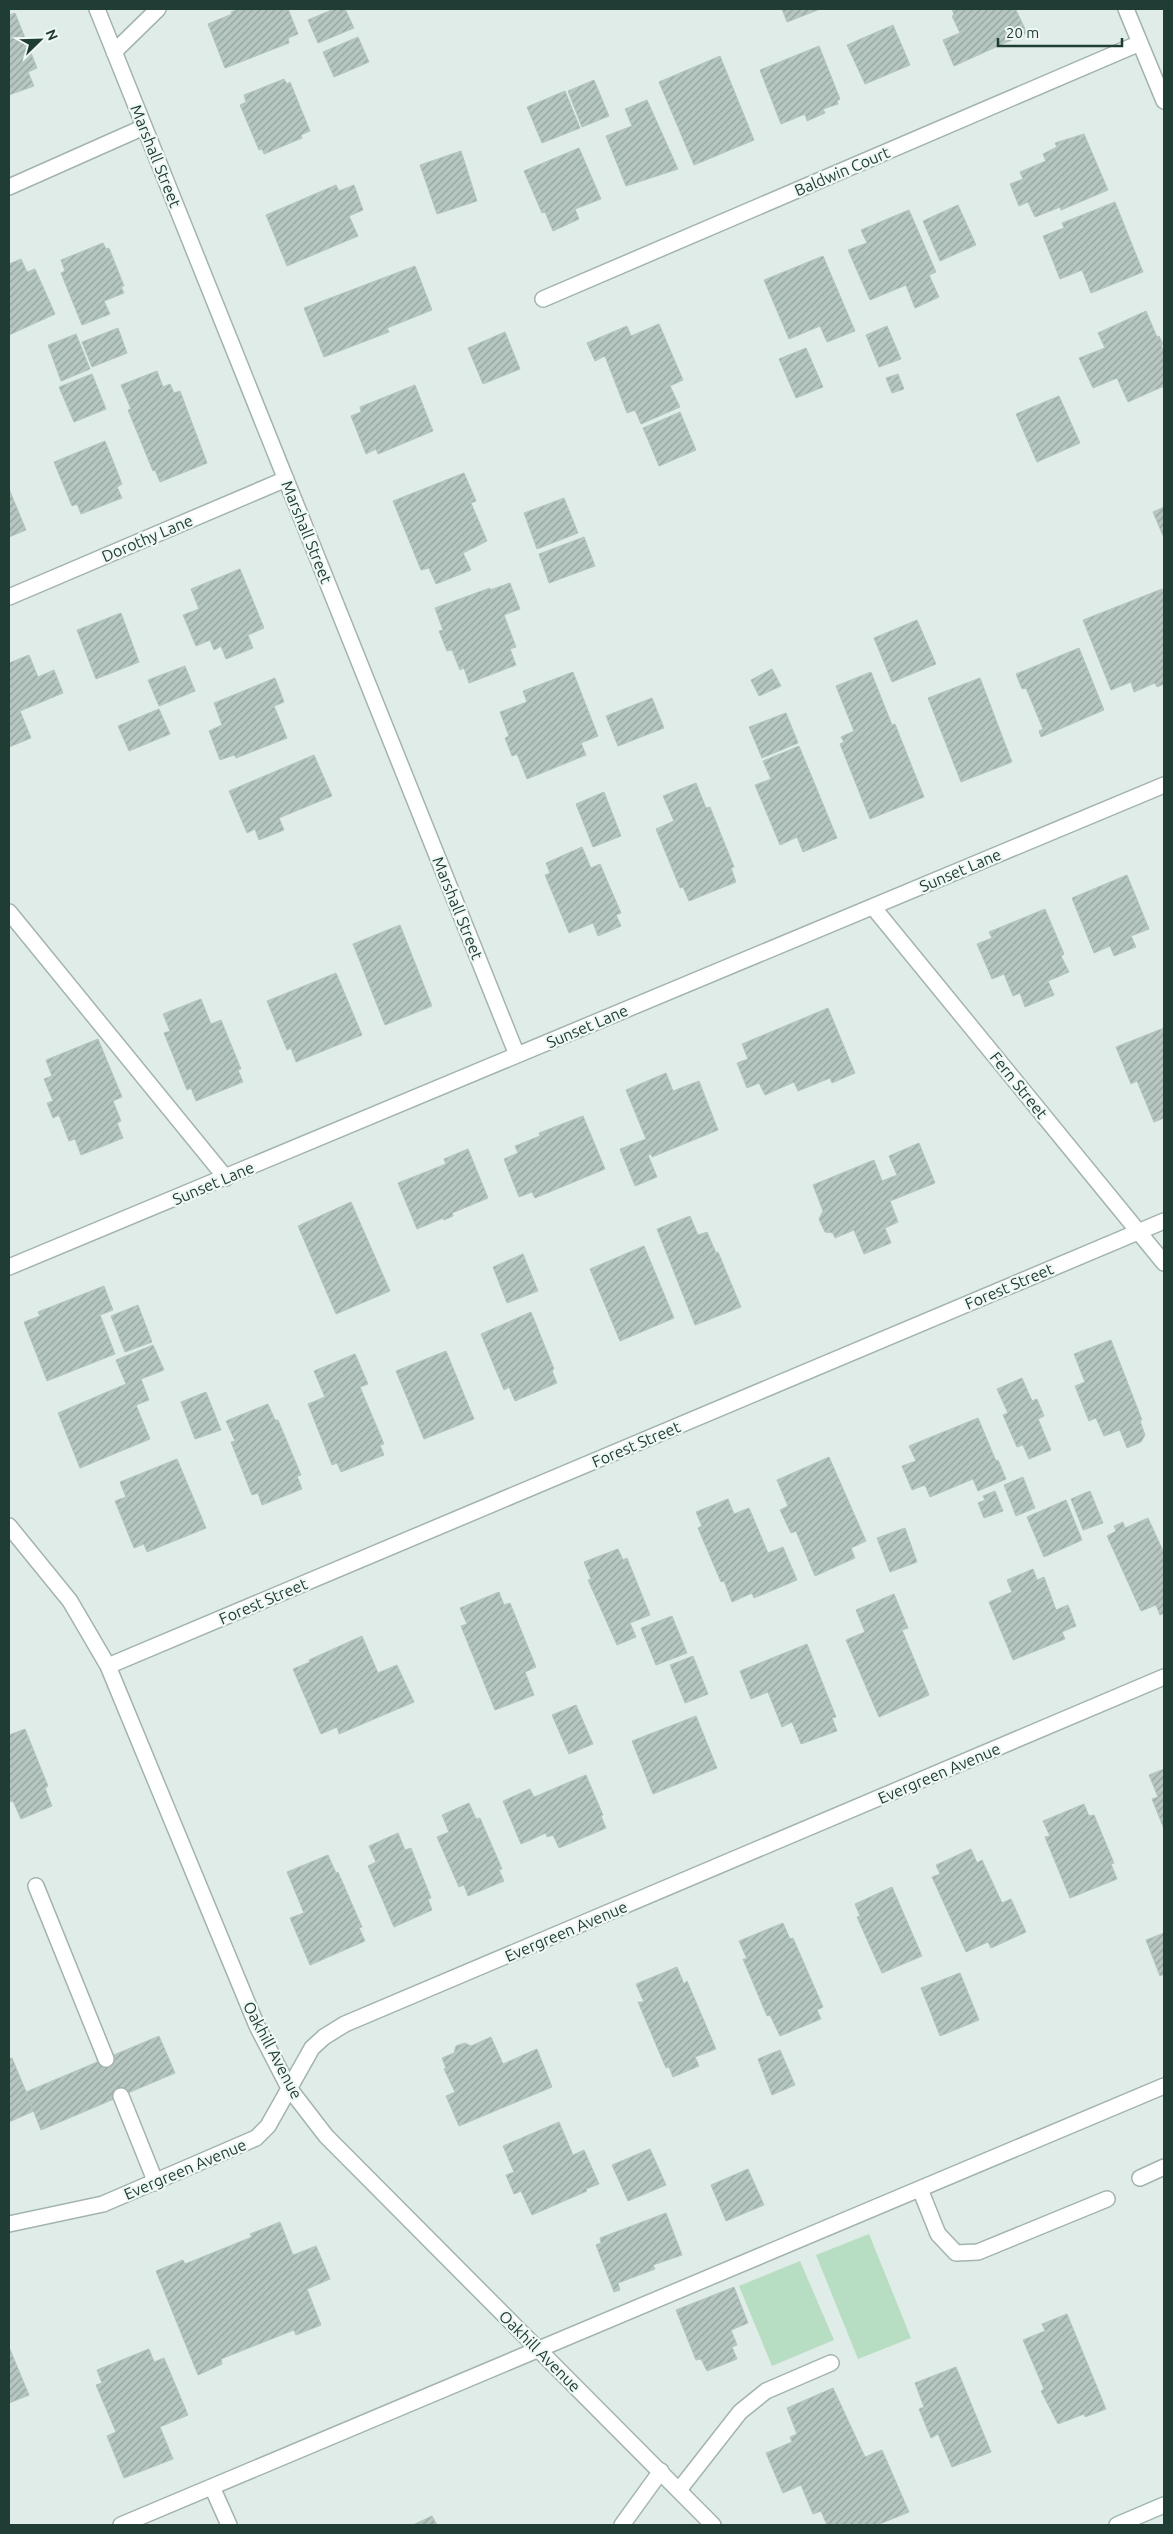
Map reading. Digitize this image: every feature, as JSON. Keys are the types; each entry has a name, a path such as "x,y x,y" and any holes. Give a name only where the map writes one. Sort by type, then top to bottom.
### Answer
{"street":[{"name":"Marshall Street","path":"97,9 518,1055"},
{"path":"114,52 158,9"},
{"path":"1126,9 1164,101"},
{"name":"Baldwin Court","path":"544,298 1140,43"},
{"path":"9,187 144,127"},
{"name":"Dorothy Lane","path":"9,597 286,479"},
{"name":"Sunset Lane","path":"9,1267 1164,785"},
{"name":"Fern Street","path":"873,907 1164,1263"},
{"path":"9,912 226,1178"},
{"name":"Forest Street","path":"108,1666 1164,1221"},
{"name":"Oakhill Avenue","path":"9,1526 70,1601 108,1666 257,2026 289,2088 326,2136 713,2525"},
{"name":"Evergreen Avenue","path":"9,2224 103,2204 156,2183 256,2138 268,2126 312,2048 324,2037 345,2024 1164,1677"},
{"path":"36,1886 106,2059"},
{"path":"121,2525 1164,2086"},
{"path":"121,2096 156,2183"},
{"path":"1140,2178 1164,2167"},
{"path":"920,2189 938,2234 956,2253 978,2252 1107,2199"},
{"path":"679,2490 740,2412 766,2391 831,2363"},
{"path":"622,2525 661,2472"},
{"path":"212,2487 229,2525"},
{"path":"1117,2525 1164,2506"}],"green space":[{"path":"869,2234 911,2338 858,2359 816,2255"},
{"path":"800,2261 834,2340 772,2366 739,2286"}],"building":[{"path":"239,9 288,9 298,34 288,38 289,43 225,68 208,24"},
{"path":"334,9 345,9 354,28 318,43 308,20"},
{"path":"782,9 820,9 787,22"},
{"path":"952,9 1018,9 1016,10 1027,33 954,66 943,40 960,33 952,16 954,15"},
{"path":"15,13 37,68 28,72 34,86 9,95 9,15"},
{"path":"893,25 910,65 865,84 847,45"},
{"path":"358,37 369,62 334,77 323,52"},
{"path":"819,46 840,99 837,101 838,104 823,109 825,113 807,121 805,114 781,124 760,70"},
{"path":"720,56 754,140 694,165 659,82"},
{"path":"284,79 287,84 290,82 310,131 301,135 302,138 264,154 262,149 259,150 240,105 246,102 244,95"},
{"path":"594,80 609,116 582,127 568,91"},
{"path":"565,91 580,128 542,143 527,107"},
{"path":"647,100 678,169 626,186 606,136 632,126 625,109"},
{"path":"1084,134 1108,190 1061,210 1060,207 1035,217 1028,202 1019,206 1010,184 1023,179 1020,172 1046,161 1043,154 1057,147 1055,143"},
{"path":"579,148 601,199 575,209 579,219 553,231 545,212 542,213 524,171"},
{"path":"461,151 477,201 437,214 420,165"},
{"path":"336,185 339,191 354,185 363,210 349,216 358,236 287,266 266,215"},
{"path":"1115,202 1143,272 1091,293 1082,270 1060,279 1043,236 1064,228 1062,223"},
{"path":"958,205 976,245 940,261 923,221"},
{"path":"909,210 936,272 929,275 939,297 915,308 906,285 870,300 848,250 867,243 861,230"},
{"path":"103,243 106,249 109,248 124,286 121,287 124,293 104,301 110,314 82,325 61,273 65,271 61,260"},
{"path":"823,256 855,331 827,342 820,326 789,339 764,280"},
{"path":"21,259 27,272 35,269 55,314 9,335 9,264"},
{"path":"415,266 432,310 387,328 389,332 324,357 304,308"},
{"path":"1146,311 1157,337 1159,336 1163,344 1161,345 1164,353 1164,386 1128,402 1117,378 1093,388 1079,358 1105,348 1098,333"},
{"path":"659,324 683,380 670,386 680,407 641,424 635,410 627,413 605,356 595,361 587,343 627,326 631,336"},
{"path":"887,326 901,359 879,367 866,335"},
{"path":"118,328 127,353 92,367 82,342"},
{"path":"505,332 520,369 483,384 468,348"},
{"path":"76,334 90,369 61,381 48,345"},
{"path":"806,348 823,387 796,398 779,359"},
{"path":"157,371 163,387 170,384 174,393 180,391 207,463 160,482 155,470 153,471 128,410 131,409 121,385"},
{"path":"92,374 106,409 74,422 59,387"},
{"path":"898,374 904,389 892,393 886,378"},
{"path":"415,385 433,431 378,454 376,449 366,454 351,416 361,412 360,407"},
{"path":"1059,396 1080,443 1037,462 1016,414"},
{"path":"680,412 696,450 659,466 643,428"},
{"path":"105,441 122,484 117,487 122,498 81,514 77,504 72,506 54,462"},
{"path":"464,473 476,501 471,503 487,541 463,553 471,570 436,584 429,568 421,570 393,501"},
{"path":"9,489 26,530 9,537"},
{"path":"564,498 578,533 537,549 524,513"},
{"path":"1164,507 1164,538 1153,512"},
{"path":"584,537 595,566 549,583 539,554"},
{"path":"240,569 264,628 248,635 253,648 226,659 221,646 214,650 210,640 196,646 183,615 199,609 191,589"},
{"path":"510,583 520,609 504,615 516,647 510,649 516,665 469,683 464,668 460,670 452,650 447,651 439,631 443,630 435,608 490,588 490,590"},
{"path":"1162,589 1164,594 1164,684 1157,687 1155,683 1134,692 1131,682 1111,690 1083,620"},
{"path":"121,613 139,662 96,679 77,630"},
{"path":"917,620 936,664 892,682 874,638"},
{"path":"1079,648 1104,710 1041,737 1039,731 1043,729 1026,688 1022,689 1016,674"},
{"path":"29,655 38,677 54,670 63,693 20,711 31,738 9,747 9,663"},
{"path":"185,666 195,691 159,706 148,680"},
{"path":"772,669 781,686 759,696 751,680"},
{"path":"573,672 598,736 581,743 586,755 527,779 517,754 512,756 505,738 509,736 500,712 527,702 523,691"},
{"path":"871,672 892,725 895,724 924,797 870,819 840,744 844,742 841,737 854,731 836,686"},
{"path":"275,678 284,702 274,706 287,738 236,758 234,755 220,760 209,731 222,725 214,703"},
{"path":"980,678 1012,762 961,782 928,698"},
{"path":"652,698 664,728 618,746 606,716"},
{"path":"159,709 170,734 129,751 118,726"},
{"path":"786,713 798,743 762,758 749,727"},
{"path":"799,746 837,838 803,852 797,837 780,845 755,785 771,779 763,761"},
{"path":"314,755 332,796 279,818 284,830 259,840 255,829 247,833 229,791"},
{"path":"696,783 706,808 710,807 734,867 731,868 736,882 689,901 683,887 680,888 656,829 674,821 663,796"},
{"path":"604,792 621,836 593,847 576,804"},
{"path":"582,847 591,868 600,864 621,913 616,915 621,926 598,936 593,923 569,933 545,875 550,873 546,863"},
{"path":"1127,875 1149,929 1131,936 1136,947 1114,956 1110,946 1094,953 1072,898"},
{"path":"1045,909 1064,954 1061,956 1069,972 1048,981 1054,995 1025,1007 1020,993 1013,996 1004,974 992,979 977,944 992,938 989,932"},
{"path":"400,925 432,1006 385,1025 353,944"},
{"path":"336,973 362,1035 296,1062 291,1048 287,1050 267,1001"},
{"path":"201,999 211,1024 221,1020 241,1069 238,1070 243,1082 196,1101 191,1088 187,1090 164,1033 170,1031 163,1014"},
{"path":"828,1008 855,1073 832,1083 830,1078 798,1091 794,1082 765,1095 759,1083 747,1088 737,1063 748,1059 742,1044"},
{"path":"1164,1028 1164,1118 1154,1122 1137,1081 1131,1084 1116,1047"},
{"path":"98,1039 122,1097 113,1101 121,1121 117,1123 123,1138 81,1155 75,1139 69,1141 59,1115 53,1118 47,1103 53,1101 44,1079 52,1076 46,1060"},
{"path":"666,1073 673,1091 699,1081 718,1130 652,1157 651,1154 648,1155 657,1177 635,1186 620,1149 646,1139 626,1090"},
{"path":"583,1116 605,1169 535,1198 532,1192 519,1197 504,1159 518,1153 515,1146 540,1136 539,1133"},
{"path":"919,1143 935,1183 890,1201 898,1222 885,1228 891,1243 864,1254 854,1230 835,1238 833,1233 825,1232 819,1219 823,1211 813,1185 874,1160 882,1181 897,1175 889,1156"},
{"path":"468,1149 488,1198 452,1213 453,1216 444,1220 443,1218 417,1229 398,1183 446,1164 444,1159"},
{"path":"351,1202 390,1291 336,1314 298,1226"},
{"path":"690,1216 698,1235 707,1232 716,1253 718,1252 741,1307 695,1325 657,1229"},
{"path":"644,1246 674,1318 620,1341 590,1269"},
{"path":"523,1254 538,1291 507,1303 493,1267"},
{"path":"104,1286 113,1310 100,1315 115,1354 47,1381 24,1322 40,1316 38,1312"},
{"path":"138,1305 152,1342 125,1352 111,1316"},
{"path":"531,1312 554,1369 552,1371 557,1383 515,1401 509,1387 504,1390 481,1334"},
{"path":"1111,1340 1142,1420 1140,1421 1145,1435 1141,1442 1127,1448 1120,1430 1104,1436 1096,1418 1089,1421 1075,1386 1085,1382 1074,1354"},
{"path":"153,1345 164,1370 141,1379 149,1400 136,1405 150,1439 80,1468 58,1413 126,1384 116,1360"},
{"path":"446,1351 474,1419 424,1439 396,1371"},
{"path":"355,1354 368,1384 360,1387 384,1444 380,1445 384,1455 341,1472 337,1463 332,1465 308,1404 325,1397 314,1371"},
{"path":"1022,1378 1032,1401 1037,1399 1044,1416 1038,1419 1051,1450 1029,1459 1023,1445 1017,1447 1003,1415 1008,1413 997,1389"},
{"path":"206,1392 221,1430 195,1439 181,1402"},
{"path":"268,1404 275,1420 278,1420 301,1475 297,1476 302,1489 262,1505 258,1493 252,1495 231,1442 235,1441 226,1421"},
{"path":"978,1418 996,1461 998,1460 1006,1479 978,1491 973,1479 930,1497 925,1485 912,1490 902,1466 916,1461 909,1446"},
{"path":"829,1457 866,1541 851,1548 855,1558 815,1576 796,1531 791,1533 780,1510 788,1506 777,1480"},
{"path":"177,1459 206,1528 147,1552 144,1544 134,1548 115,1501 126,1497 120,1482"},
{"path":"1023,1477 1035,1508 1016,1516 1004,1485"},
{"path":"995,1491 1003,1511 984,1518 978,1503 985,1500 983,1496"},
{"path":"1090,1491 1103,1523 1083,1530 1071,1499"},
{"path":"728,1499 734,1514 749,1508 768,1553 783,1547 797,1580 754,1598 752,1593 732,1602 724,1581 721,1582 698,1528 702,1526 696,1512"},
{"path":"1066,1500 1082,1540 1044,1557 1027,1517"},
{"path":"1148,1518 1164,1553 1164,1613 1160,1615 1156,1605 1141,1611 1107,1536 1116,1531 1114,1526 1123,1522 1125,1528"},
{"path":"905,1528 917,1562 890,1572 877,1538"},
{"path":"618,1549 623,1560 627,1558 650,1615 630,1623 636,1637 617,1645 588,1580 591,1579 584,1562"},
{"path":"1033,1569 1037,1580 1044,1577 1056,1610 1068,1605 1076,1626 1062,1632 1065,1639 1013,1660 989,1602 1012,1592 1007,1580"},
{"path":"499,1592 504,1605 510,1603 536,1667 525,1672 534,1695 495,1710 461,1626 467,1624 460,1608"},
{"path":"894,1594 908,1628 902,1630 929,1695 879,1717 846,1640 865,1632 856,1610"},
{"path":"672,1616 687,1653 656,1665 641,1628"},
{"path":"362,1636 378,1673 397,1665 414,1702 339,1734 337,1727 321,1734 293,1669"},
{"path":"807,1644 836,1717 832,1718 837,1731 801,1744 792,1722 782,1727 768,1692 751,1699 740,1671"},
{"path":"693,1656 708,1694 685,1703 670,1665"},
{"path":"576,1705 593,1744 569,1754 552,1715"},
{"path":"696,1716 717,1768 653,1794 632,1741"},
{"path":"25,1729 48,1786 45,1788 52,1806 21,1819 13,1801 9,1802 9,1735"},
{"path":"1164,1769 1164,1829 1152,1799 1158,1797 1149,1775"},
{"path":"586,1775 603,1815 601,1816 606,1828 559,1848 553,1835 547,1837 546,1833 521,1844 503,1801 530,1789 534,1797"},
{"path":"469,1803 476,1819 480,1818 502,1869 499,1870 504,1881 468,1896 464,1885 459,1887 437,1837 449,1832 442,1815"},
{"path":"1084,1804 1089,1816 1094,1815 1114,1863 1111,1864 1117,1879 1070,1898 1045,1837 1050,1836 1043,1821"},
{"path":"398,1833 405,1850 411,1848 431,1898 428,1899 432,1910 394,1927 368,1866 376,1862 369,1846"},
{"path":"971,1849 977,1863 982,1860 1002,1903 1011,1899 1026,1932 991,1948 988,1942 966,1952 932,1877 940,1874 936,1865"},
{"path":"328,1855 336,1873 338,1872 362,1927 359,1928 365,1941 310,1965 290,1918 304,1913 287,1872"},
{"path":"892,1887 922,1956 882,1973 857,1917 860,1916 855,1904"},
{"path":"783,1923 790,1939 793,1938 823,2007 817,2010 821,2019 780,2036 770,2015 767,2016 743,1959 747,1959 739,1941"},
{"path":"1164,1933 1164,1974 1160,1976 1146,1940"},
{"path":"677,1967 684,1984 687,1981 716,2049 695,2057 699,2066 673,2077 669,2067 666,2068 638,2002 644,2002 636,1984"},
{"path":"960,1973 979,2020 940,2036 921,1988"},
{"path":"159,2036 175,2073 41,2130 26,2092"},
{"path":"491,2037 503,2064 537,2049 552,2087 459,2126 446,2096 455,2092 444,2069 446,2068 442,2058 454,2053 456,2046 465,2043 471,2046"},
{"path":"780,2050 795,2085 772,2095 758,2059"},
{"path":"12,2058 34,2111 9,2122 9,2059"},
{"path":"559,2122 573,2155 584,2150 599,2184 532,2215 521,2191 514,2194 506,2175 514,2172 503,2146"},
{"path":"650,2149 666,2185 628,2201 612,2165"},
{"path":"748,2169 764,2205 726,2221 711,2185"},
{"path":"666,2213 682,2255 653,2265 655,2269 618,2283 620,2290 614,2292 596,2245 601,2243 600,2238"},
{"path":"280,2222 293,2255 316,2246 330,2279 307,2289 321,2325 296,2335 294,2330 221,2359 222,2364 198,2375 156,2271 183,2260 185,2264 252,2237 250,2234"},
{"path":"734,2287 748,2323 731,2330 737,2345 732,2347 737,2359 707,2371 701,2359 696,2360 676,2310"},
{"path":"1067,2314 1106,2409 1085,2417 1084,2414 1058,2424 1041,2391 1044,2389 1023,2340 1045,2331 1042,2324"},
{"path":"9,2347 29,2395 9,2403"},
{"path":"149,2349 154,2362 164,2358 188,2415 160,2427 173,2459 124,2478 107,2436 116,2432 96,2385 102,2383 97,2370"},
{"path":"956,2367 991,2452 952,2467 938,2434 931,2438 919,2409 924,2407 915,2383"},
{"path":"833,2388 865,2457 882,2450 909,2512 877,2525 827,2525 821,2511 813,2514 801,2485 783,2493 766,2453 792,2442 790,2437 797,2434 787,2408"},
{"path":"432,2516 437,2525 413,2525"}]}
